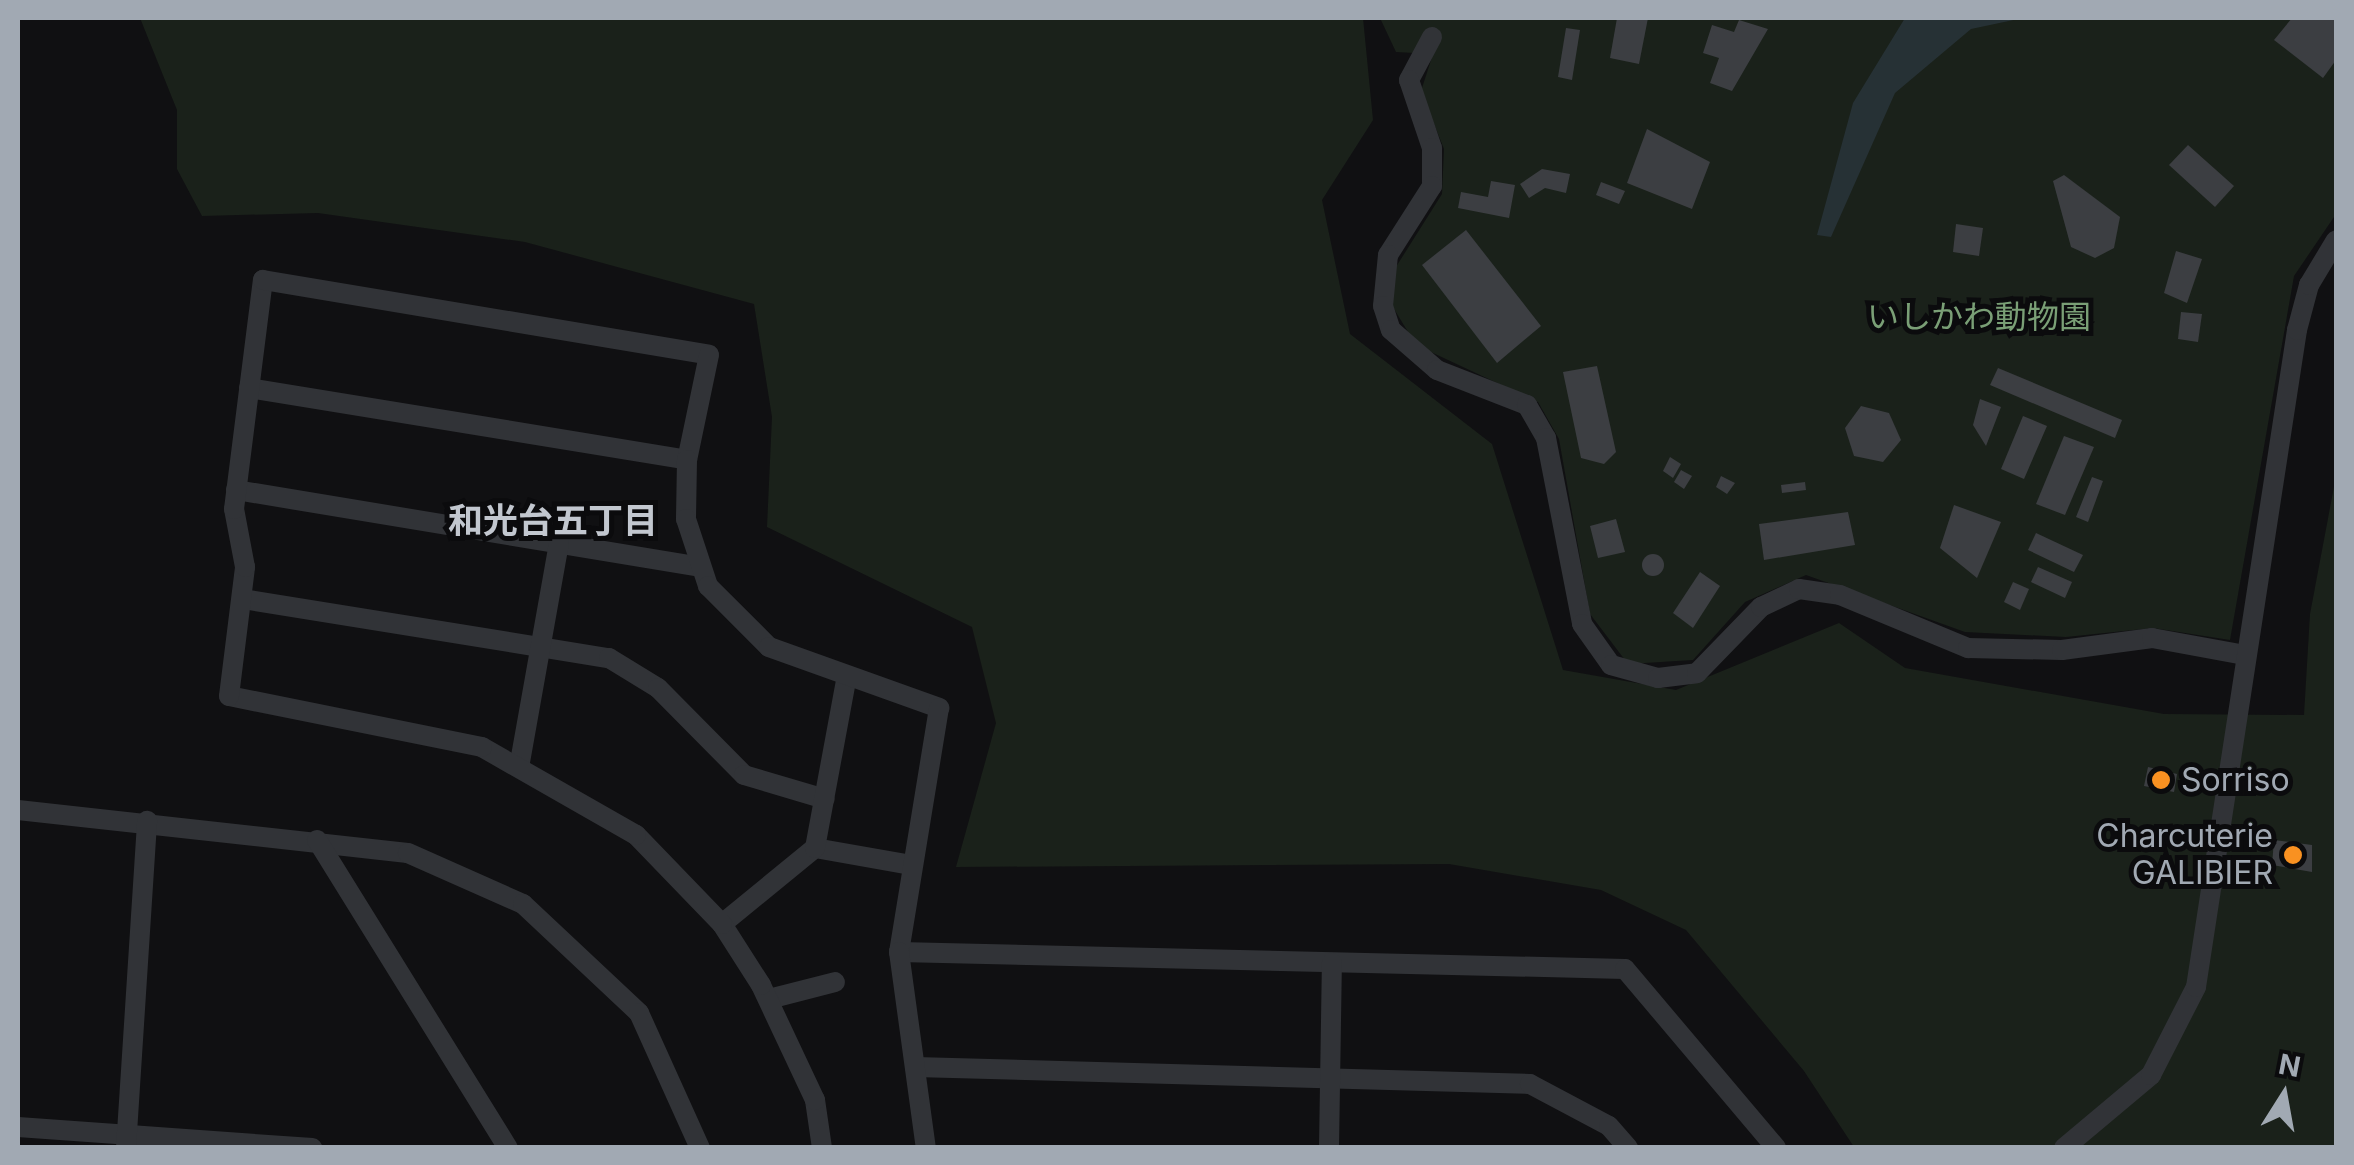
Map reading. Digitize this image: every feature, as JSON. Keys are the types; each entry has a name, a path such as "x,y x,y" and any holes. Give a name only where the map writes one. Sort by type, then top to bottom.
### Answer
{"street":[{"path":"1432,37 1410,80 1432,148 1432,186 1388,256 1382,306 1391,330 1436,370 1527,405 1546,438 1582,624 1611,665 1658,678 1696,673 1761,607 1799,589 1840,595 1968,648 2062,650 2152,638 2246,655"},
{"path":"2064,1148 2151,1075 2196,987 2296,330 2309,285 2336,240"},
{"path":"822,1148 814,1100 769,999 722,924 636,835 520,762 229,696 244,598 236,490 262,280 709,356 687,460 696,566 769,647 939,708 899,952 926,1148"},
{"path":"249,388 687,460"},
{"path":"236,490 696,566"},
{"path":"520,762 559,543"},
{"path":"244,598 542,646 633,670 744,775 824,798"},
{"path":"722,924 816,848 847,676"},
{"path":"18,810 147,821 408,853 523,904 639,1013 700,1148"},
{"path":"127,1142 147,821"},
{"path":"317,840 508,1148"},
{"path":"816,848 912,865"},
{"path":"899,952 1626,969 1776,1148"},
{"path":"1329,1148 1332,963"},
{"path":"769,999 835,982"},
{"path":"915,1067 1530,1084 1609,1126 1628,1148"},
{"path":"18,1127 127,1142 312,1148"}],"green space":[{"path":"140,18 1363,18 1373,120 1322,200 1350,334 1492,444 1563,670 1676,690 1839,623 1905,668 2164,714 2304,715 2310,614 2336,476 2336,1147 1854,1147 1804,1071 1686,930 1601,890 1449,864 956,867 996,723 972,627 767,527 772,417 754,304 525,242 318,213 202,216 177,169 177,110"},
{"name":"いしかわ動物園","path":"1380,18 2336,18 2336,214 2294,276 2230,640 2153,628 2066,637 1965,632 1806,575 1745,602 1693,660 1628,664 1590,614 1559,439 1538,402 1416,345 1391,304 1394,270 1442,194 1444,149 1421,91 1433,54 1396,52"}],"shaded area":[{"path":"1905,18 2023,18 1971,29 1895,93 1831,237 1817,235 1853,103"}],"building":[{"path":"1617,18 1648,18 1639,64 1610,58"},
{"path":"2292,18 2336,18 2336,60 2323,78 2274,40"},
{"path":"1739,20 1768,29 1732,91 1710,83 1719,58 1703,53 1712,25 1734,32"},
{"path":"1566,28 1580,30 1572,80 1558,77"},
{"path":"1647,129 1710,162 1692,209 1627,183"},
{"path":"2188,145 2234,186 2215,207 2169,165"},
{"path":"1542,169 1570,174 1566,193 1545,188 1529,198 1520,184"},
{"path":"2064,175 2120,217 2114,248 2095,258 2071,247 2053,181"},
{"path":"1491,181 1515,185 1509,218 1458,208 1461,192 1488,197"},
{"path":"1601,182 1625,191 1619,204 1596,195"},
{"path":"1956,224 1983,228 1979,256 1953,252"},
{"path":"1466,230 1541,326 1497,363 1422,265"},
{"path":"2176,251 2202,259 2187,303 2164,293"},
{"path":"2181,312 2202,314 2198,342 2178,339"},
{"path":"1597,366 1616,452 1604,464 1581,458 1563,372"},
{"path":"1998,368 2122,420 2115,438 1990,385"},
{"path":"1980,399 2001,407 1986,446 1973,425"},
{"path":"1861,406 1889,413 1901,440 1883,462 1854,456 1845,428"},
{"path":"2023,416 2047,426 2024,479 2001,469"},
{"path":"2064,436 2094,447 2065,515 2036,504"},
{"path":"1670,457 1681,464 1673,478 1663,471"},
{"path":"1681,470 1692,476 1684,489 1674,482"},
{"path":"1721,476 1735,483 1727,494 1716,487"},
{"path":"2092,477 2103,481 2088,522 2076,517"},
{"path":"1805,482 1806,490 1782,493 1781,485"},
{"path":"1954,505 2001,522 1977,578 1940,548"},
{"path":"1848,512 1855,545 1764,560 1759,524"},
{"path":"1616,519 1625,552 1598,558 1590,526"},
{"path":"2036,533 2083,555 2074,572 2028,550"},
{"path":"1653,554 1661,557 1661,573 1653,576 1645,573 1642,565 1645,557"},
{"path":"2038,567 2072,582 2065,598 2031,582"},
{"path":"1700,572 1720,586 1693,628 1673,613"},
{"path":"2013,582 2029,589 2020,610 2004,602"},
{"name":"Sorriso","path":"2148,767 2177,774 2174,792 2144,786"},
{"name":"Charcuterie GALIBIER","path":"2274,840 2312,845 2312,872 2272,865"}],"place":[{"name":"Sorriso","path":"2161,780"},
{"name":"Charcuterie GALIBIER","path":"2293,855"}],"district":[{"name":"和光台五丁目","path":"553,520"}]}
